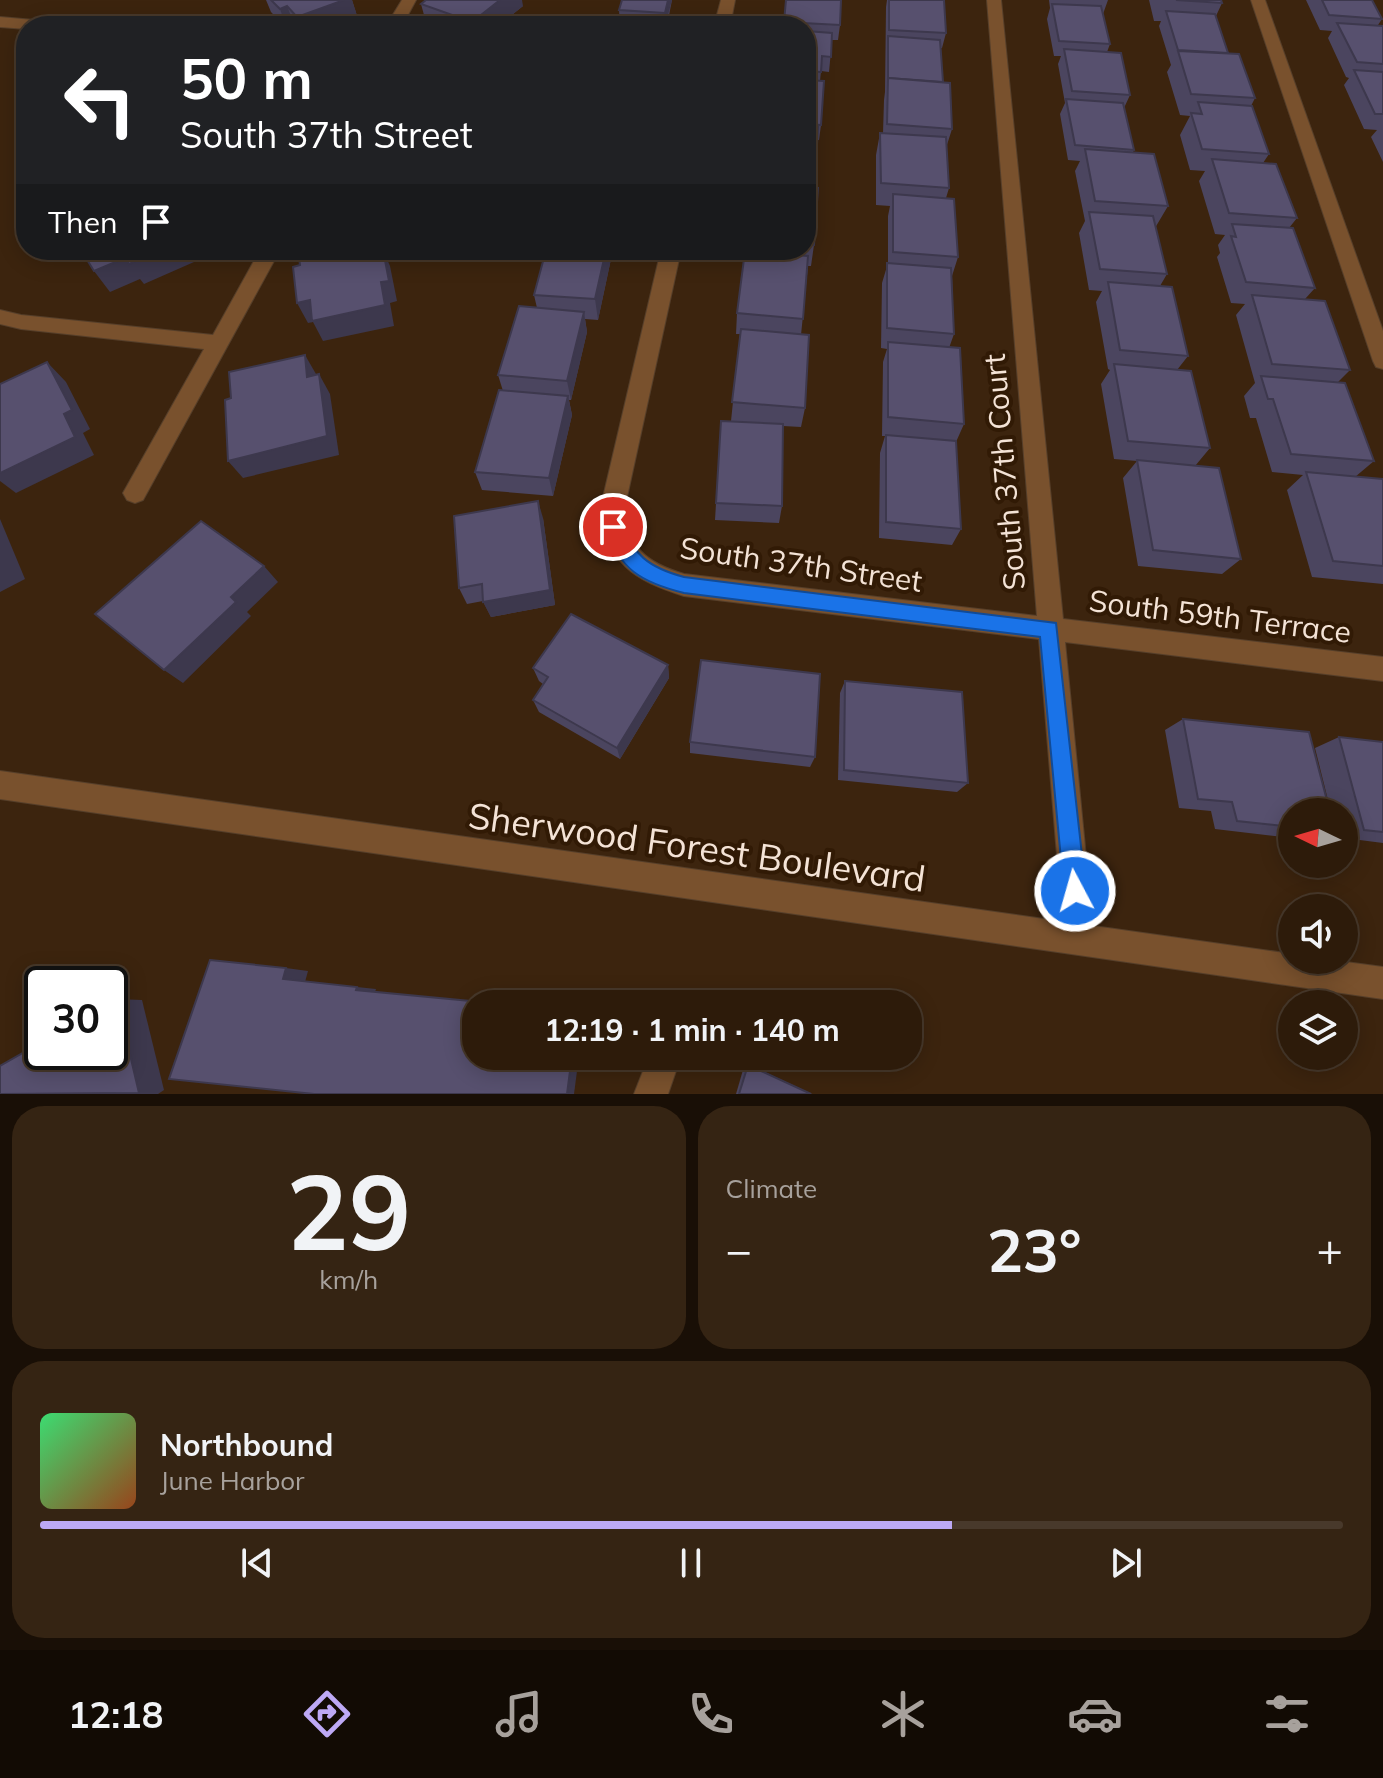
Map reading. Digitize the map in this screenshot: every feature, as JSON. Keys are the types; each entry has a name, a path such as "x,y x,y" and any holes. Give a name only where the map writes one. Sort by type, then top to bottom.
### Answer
{"street":[{"name":"South 37th Court","path":"994,0 1079,939"},
{"path":"1258,0 1383,361"},
{"path":"135,493 264,260"},
{"name":"South 37th Street","path":"669,260 613,506 613,527 621,548 637,565 658,578 684,585 1049,629"},
{"path":"0,317 218,343"},
{"name":"South 59th Terrace","path":"1049,629 1383,669"},
{"name":"Sherwood Forest Boulevard","path":"0,785 1383,983"}],"building":[{"path":"271,0 344,0 300,16 287,6 280,9"},
{"path":"426,0 500,0 480,16 455,16 421,4"},
{"path":"622,0 668,0 665,13 619,10"},
{"path":"786,0 841,0 840,25 816,24 816,16 785,16"},
{"path":"889,0 944,0 946,33 889,30"},
{"path":"1176,0 1221,0 1222,3"},
{"path":"1322,0 1372,0 1382,19 1329,15"},
{"path":"1052,4 1101,6 1110,44 1059,41"},
{"path":"1166,11 1215,14 1228,53 1178,50"},
{"path":"1337,23 1383,26 1383,64 1357,62"},
{"path":"816,32 832,33 831,57 822,56 821,72 816,72"},
{"path":"888,36 940,40 943,82 888,78"},
{"path":"1064,49 1121,53 1130,95 1072,91"},
{"path":"1178,51 1239,54 1255,98 1191,94"},
{"path":"1354,70 1383,72 1383,114 1375,114"},
{"path":"888,78 950,83 952,129 887,124"},
{"path":"816,81 824,81 821,125 816,125"},
{"path":"1066,99 1123,103 1134,150 1075,145"},
{"path":"1198,102 1252,106 1269,154 1202,149 1191,113 1202,114"},
{"path":"880,133 946,137 949,188 881,183"},
{"path":"1085,149 1154,154 1168,206 1095,201"},
{"path":"1212,159 1276,164 1297,218 1229,213"},
{"path":"893,194 954,199 958,257 893,252"},
{"path":"1089,212 1153,216 1167,274 1100,269"},
{"path":"1232,224 1293,228 1315,288 1246,282 1231,236 1236,237"},
{"path":"87,260 120,260 94,271"},
{"path":"299,260 385,260 389,281 381,282 385,305 312,321 310,300 297,303 293,267 300,265"},
{"path":"543,260 604,260 595,299 534,295"},
{"path":"744,260 808,260 803,319 737,313"},
{"path":"887,263 951,268 954,334 887,328"},
{"path":"1108,282 1172,287 1188,356 1120,350"},
{"path":"1252,295 1325,301 1350,370 1272,364"},
{"path":"519,306 584,312 567,381 498,375"},
{"path":"741,329 809,335 805,408 732,402"},
{"path":"888,342 960,348 964,424 888,417"},
{"path":"305,355 307,377 319,374 327,436 228,461 225,400 231,398 229,372"},
{"path":"47,362 72,410 64,414 75,437 0,473 0,384"},
{"path":"1114,364 1191,371 1210,448 1128,441"},
{"path":"1261,376 1345,383 1374,461 1291,454 1273,399 1268,399"},
{"path":"499,390 568,396 549,478 475,472"},
{"path":"721,421 783,424 782,506 716,503"},
{"path":"886,435 956,441 961,529 886,522"},
{"path":"1137,460 1219,468 1241,559 1153,550"},
{"path":"1306,472 1383,479 1383,566 1333,561"},
{"path":"538,501 550,590 483,602 482,584 459,588 454,516"},
{"path":"201,521 264,566 231,597 236,602 164,670 95,614"},
{"path":"571,614 668,665 617,748 533,700 548,677 533,668"},
{"path":"701,660 820,674 815,757 690,742"},
{"path":"845,681 962,692 968,783 844,770"},
{"path":"1183,719 1309,732 1326,798 1278,798 1278,825 1237,821 1232,802 1198,799"},
{"path":"1339,737 1383,742 1383,832 1364,830 1358,798 1355,798"},
{"path":"210,960 286,968 283,979 462,1000 462,1070 570,1070 567,1094 314,1094 169,1079"},
{"path":"128,1046 139,1093 0,1094 0,1066 24,1052 24,1070 128,1070"},
{"path":"746,1070 759,1070 811,1094 739,1094"}],"route":[{"path":"613,527 621,548 637,565 658,578 684,585 1049,629 1075,891"}]}
